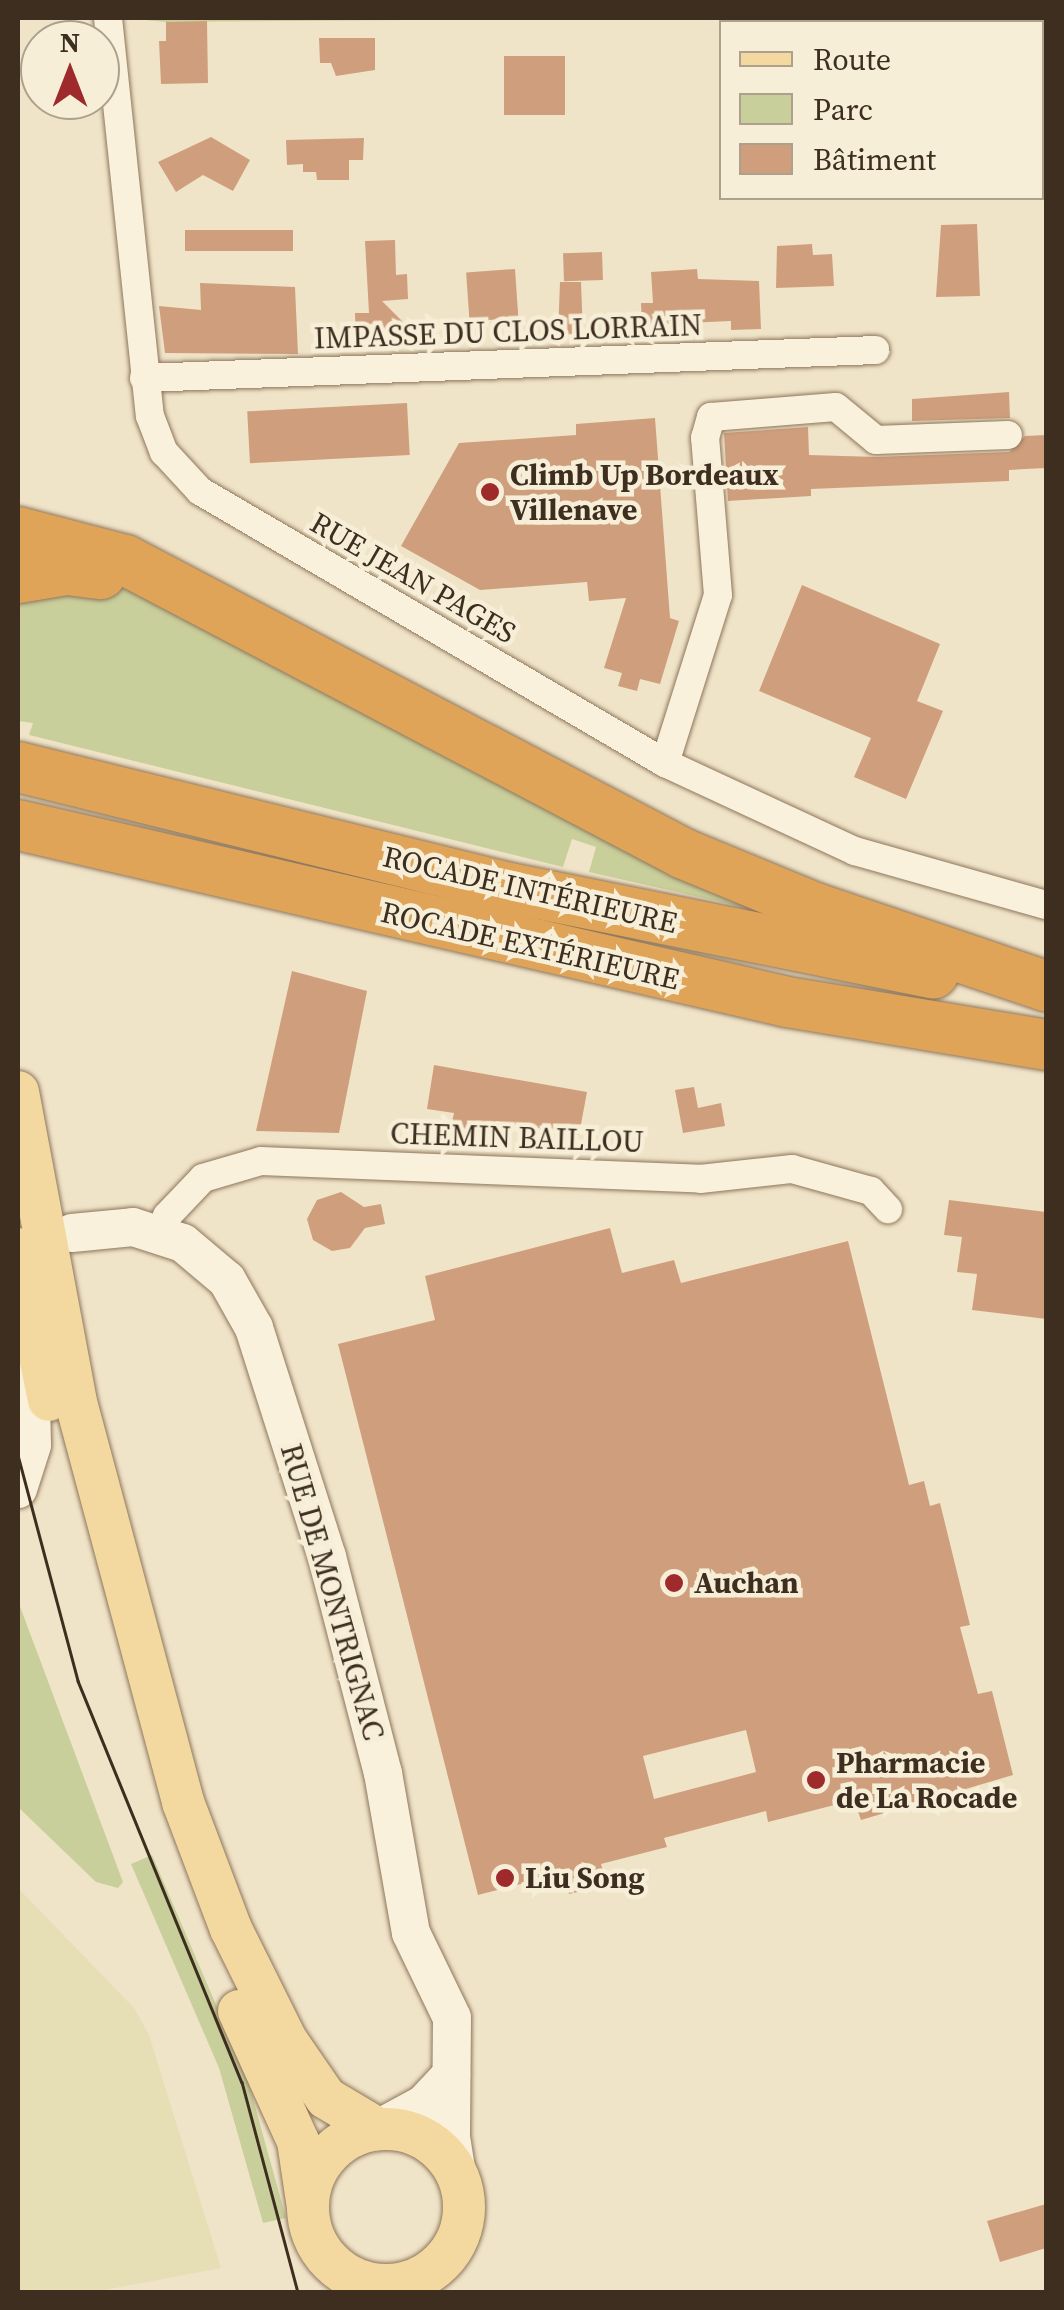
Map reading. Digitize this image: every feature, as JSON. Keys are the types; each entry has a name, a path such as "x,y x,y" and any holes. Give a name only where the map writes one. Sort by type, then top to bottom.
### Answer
{"highway":[{"path":"18,532 125,560 188,598 684,854 815,908 1046,988"},
{"path":"18,578 89,571 188,598"},
{"name":"ROCADE INTÉRIEURE","path":"18,767 505,887 848,960 1046,988"},
{"name":"ROCADE EXTÉRIEURE","path":"18,825 488,938 787,1002 1046,1045"}],"main road":[{"path":"18,1092 77,1406 183,1802 231,1929 286,2040 326,2098 378,2129 424,2138 457,2173 461,2229 455,2247 418,2284 359,2280 324,2253"},
{"name":"RUE DE MONTRIGNAC","path":"72,1233 133,1227 161,1233 216,1268 254,1328 332,1575 383,1773 412,1933 452,2018 450,2074 457,2173"},
{"path":"18,1249 76,1519 148,1779 207,1940 298,2141 308,2208 324,2253 352,2292"},
{"path":"18,1489 32,1445 30,1316"},
{"path":"308,2208 311,2186 336,2147 424,2104 450,2074"}],"street":[{"name":"RUE JEAN PAGES","path":"108,18 144,378 164,452 200,490 665,764 855,851 1046,906"},
{"name":"IMPASSE DU CLOS LORRAIN","path":"144,378 875,350"},
{"path":"665,764 718,596 705,438 711,417 836,406 876,440 1008,435"},
{"name":"CHEMIN BAILLOU","path":"161,1233 167,1216 204,1178 261,1161 700,1178 792,1169 871,1190 888,1209"}],"shaded area":[{"path":"18,1888 134,2008 149,2035 221,2268 94,2292 18,2292"}],"green space":[{"path":"124,18 647,18 166,22"},
{"path":"95,584 131,590 765,912 589,872 596,847 572,839 563,867 29,735 33,723 18,721 18,596"},
{"path":"18,1601 123,1882 118,1888 96,1882 18,1807"},
{"path":"152,1855 247,2077 286,2218 263,2223 219,2068 131,1864"}],"building":[{"path":"207,21 208,83 161,84 159,41 166,41 166,22"},
{"path":"319,38 375,38 375,70 336,76 331,63 320,63"},
{"path":"504,56 565,56 565,115 504,115"},
{"path":"211,137 250,160 233,191 203,175 176,192 158,162"},
{"path":"364,138 363,160 349,160 349,180 317,180 316,172 303,172 303,164 287,165 286,140"},
{"path":"977,224 980,296 936,297 941,225"},
{"path":"185,230 293,230 293,251 185,251"},
{"path":"395,240 396,275 407,274 408,299 382,301 410,329 399,341 356,342 355,313 369,313 365,241"},
{"path":"812,244 813,255 832,254 834,286 776,288 777,246"},
{"path":"602,252 603,280 564,281 563,253"},
{"path":"515,269 518,318 470,321 466,272"},
{"path":"697,269 698,279 759,281 761,329 731,330 731,321 642,325 641,303 653,303 651,272"},
{"path":"560,282 581,282 583,334 558,335"},
{"path":"200,283 295,287 298,354 165,353 159,306 201,310"},
{"path":"1009,392 1010,418 912,421 912,399"},
{"path":"407,403 410,455 250,463 247,411"},
{"path":"655,418 670,618 679,621 660,684 640,679 637,691 618,686 622,673 604,668 626,598 589,601 587,582 480,590 401,546 459,443 576,435 576,424"},
{"path":"808,427 809,455 877,457 1009,452 1025,436 1046,435 1046,468 1009,470 1009,481 811,489 811,496 728,501 724,433"},
{"path":"802,585 940,644 917,701 943,711 906,799 854,777 871,738 759,691"},
{"path":"292,971 367,991 339,1133 256,1131"},
{"path":"434,1065 587,1092 579,1135 496,1121 492,1137 450,1131 454,1113 427,1109"},
{"path":"694,1087 698,1108 721,1103 725,1126 683,1133 675,1090"},
{"path":"341,1192 364,1207 381,1204 385,1224 365,1228 350,1248 332,1251 313,1240 307,1219 317,1200"},
{"path":"949,1200 1046,1212 1046,1319 972,1310 977,1274 957,1272 962,1237 944,1235"},
{"name":"Auchan","path":"610,1228 622,1273 674,1260 681,1283 848,1241 909,1485 924,1481 930,1506 940,1503 970,1625 960,1627 978,1694 992,1691 1013,1775 861,1820 854,1800 768,1822 766,1811 664,1838 667,1847 601,1864 607,1885 569,1894 564,1873 478,1895 338,1344 435,1320 425,1276","holes":["746,1730 756,1772 654,1799 643,1756"]},
{"path":"1046,2204 1046,2248 1000,2262 987,2221"}],"tram line":[{"path":"18,1455 78,1681 242,2082 298,2292"}],"place":[{"name":"Climb Up Bordeaux Villenave","path":"490,492"},
{"name":"Auchan","path":"674,1583"},
{"name":"Pharmacie de La Rocade","path":"816,1780"},
{"name":"Liu Song","path":"505,1878"}]}
